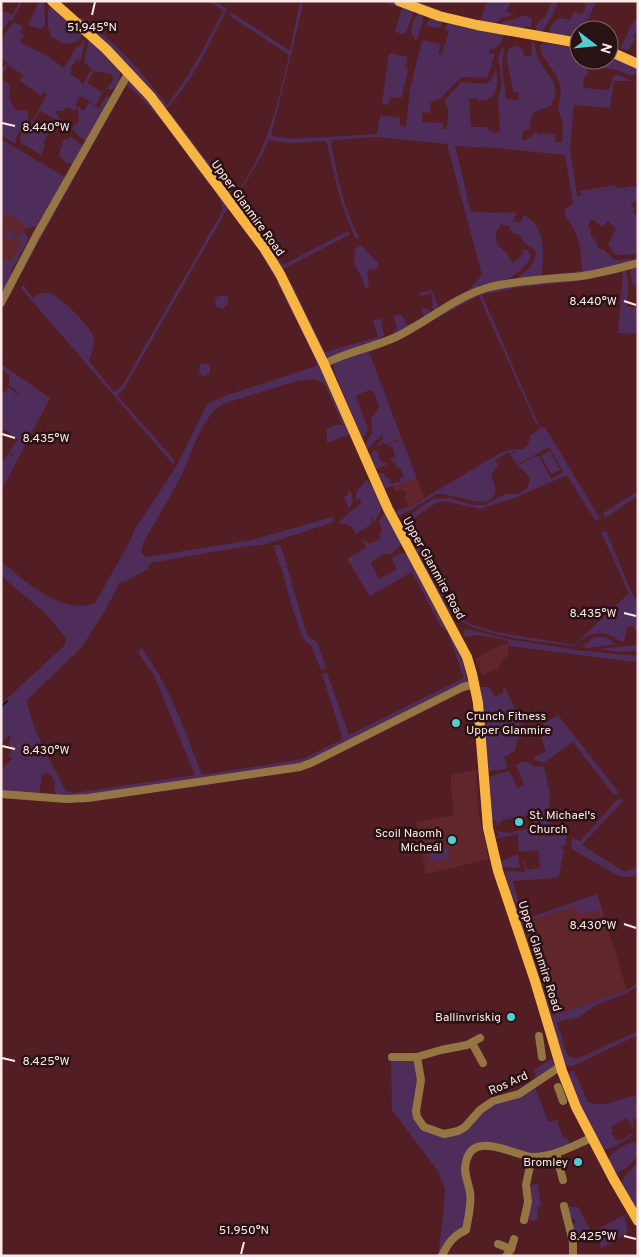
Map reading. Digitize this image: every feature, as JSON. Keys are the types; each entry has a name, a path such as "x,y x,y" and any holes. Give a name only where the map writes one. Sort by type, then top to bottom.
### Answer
{"main road":[{"name":"Upper Glanmire Road","path":"52,1 106,49 154,101 256,237 280,274 324,364 390,513 464,649 470,665 478,703 486,818 491,845 555,1045 561,1066 563,1094 591,1138 638,1221"},
{"path":"400,1 439,16 477,25 569,41"},
{"path":"619,55 638,64"}],"street":[{"path":"1,303 36,236 129,72"},
{"path":"324,364 338,357 379,345 484,289 584,275 638,263"},
{"path":"1,794 61,799 88,798 300,767 446,695 467,685 474,684"},
{"path":"539,1036 542,1057"},
{"path":"392,1057 417,1058 441,1050 472,1044 480,1038"},
{"path":"472,1044 483,1064"},
{"path":"540,1047 555,1045"},
{"name":"Ros Ard","path":"417,1058 420,1080 417,1117 424,1128 444,1134 458,1131 465,1127 480,1110 493,1101 519,1094 561,1066"},
{"path":"442,1256 446,1246 453,1237 466,1230 470,1199 465,1167 466,1159 477,1147 487,1145 532,1157 556,1153 591,1138"},
{"path":"556,1153 563,1180"},
{"path":"524,1220 528,1202 526,1185 532,1157"},
{"path":"564,1206 573,1242 573,1256"},
{"path":"498,1244 509,1252 514,1239"}],"shaded area":[{"path":"20,1 23,1 12,21 9,20 1,33 1,16 4,11 12,15"},
{"path":"37,1 44,1 45,26 41,29 28,25 38,3"},
{"path":"209,1 215,1 227,9 192,75 165,110 80,19 81,17 93,26 117,47 138,69 167,105 204,48 223,11"},
{"path":"300,1 303,1 271,136 293,139 377,134 380,115 400,118 400,125 406,126 410,89 422,40 441,44 438,54 441,55 449,32 446,31 445,27 450,22 505,34 498,47 489,50 489,53 495,54 486,78 463,77 459,79 441,98 430,103 430,113 422,112 422,122 443,123 443,129 447,129 448,109 444,101 461,82 485,84 491,80 496,70 497,86 493,96 484,100 478,100 477,98 469,99 471,127 487,127 493,133 500,132 498,99 502,82 498,59 502,48 504,49 502,65 506,99 519,100 519,93 513,92 507,60 508,50 518,47 523,51 524,57 531,56 532,39 539,59 553,82 555,92 551,106 534,112 531,118 530,129 523,132 522,139 525,140 532,136 533,133 538,133 538,135 540,133 555,134 555,142 562,142 563,123 558,109 561,89 557,77 541,53 540,45 544,43 569,47 569,70 588,70 587,76 584,76 583,88 609,90 614,75 619,75 632,81 614,81 610,108 574,105 570,150 577,196 581,196 580,191 615,185 616,188 638,186 638,200 631,205 635,209 633,212 638,217 638,254 616,255 608,244 616,229 608,221 602,227 594,220 591,220 588,225 591,236 597,243 597,248 614,259 638,260 577,274 577,271 582,271 578,241 570,222 565,217 565,209 573,203 565,155 455,146 471,212 516,213 513,221 520,223 524,215 537,227 540,234 543,250 541,276 572,272 573,274 516,280 530,267 534,259 535,250 524,243 520,235 512,233 509,226 501,224 496,233 497,244 513,263 521,256 523,250 528,250 531,255 526,264 507,280 445,306 444,303 469,290 482,275 447,144 377,137 332,140 331,143 345,203 359,237 356,239 342,204 327,143 324,141 292,143 269,140 237,197 264,236 262,238 232,195 234,191 237,193 248,176 268,134 289,55 230,16 231,12 290,51"},
{"path":"381,1 393,1 413,10 413,15 404,34 395,32 402,8"},
{"path":"487,1 509,1 510,4 506,11 514,15 501,18 496,24 480,21"},
{"path":"552,1 558,2 555,10 543,30 540,33 537,32 535,28 541,19 544,19"},
{"path":"576,1 596,1 588,20 570,20 574,12 581,14 584,12 586,4"},
{"path":"53,5 82,33 77,42 64,44 52,37 49,31 48,19 49,7 52,8"},
{"path":"419,12 421,12 423,19 416,41 412,34 412,26"},
{"path":"522,15 532,18 531,27 527,26 520,29 503,27 502,22 519,18"},
{"path":"431,16 441,21 440,28 426,26"},
{"path":"638,17 638,33 636,32 633,37 636,39 628,50 620,49 632,24"},
{"path":"563,18 570,20 569,38 552,34 549,29 555,21"},
{"path":"15,22 23,27 20,32 24,34 20,42 46,55 64,68 77,46 80,47 84,39 81,58 80,60 77,59 70,69 72,70 70,74 83,84 92,69 84,62 89,39 120,70 119,81 113,90 107,89 113,81 112,74 94,71 87,83 102,92 96,105 80,96 75,105 84,111 89,102 99,108 107,95 109,98 86,140 81,138 72,129 79,122 78,109 76,108 75,111 66,107 63,111 57,111 56,113 60,119 59,121 40,111 34,121 54,133 49,132 43,143 45,145 41,155 20,142 21,134 33,120 47,94 44,92 41,96 20,81 23,75 8,65 1,76 1,71 5,64 7,65 8,63 1,58 4,38"},
{"path":"389,53 408,57 405,68 408,69 402,97 390,97 388,105 382,104"},
{"path":"619,58 638,67 637,73 633,76 617,70 619,70"},
{"path":"1,78 10,85 11,103 15,109 27,111 28,115 26,123 18,134 16,144 1,135"},
{"path":"127,81 134,82 204,172 201,174 157,115 126,84 18,279 17,276"},
{"path":"170,112 210,165 232,189 230,193 208,167"},
{"path":"70,136 83,146 74,164 66,163 59,155 64,139 68,140"},
{"path":"1,139 65,177 37,226 27,228 13,216 1,215"},
{"path":"205,174 237,215 278,277 275,278 246,230 227,209 125,387 117,395 175,461 173,464 21,288 23,285 33,298 44,293 53,295 67,305 82,320 94,339 89,361 114,392 122,386 222,212 221,202 203,176"},
{"path":"1,205 33,228 25,230 24,232 28,240 8,277 1,273"},
{"path":"1,220 9,222 17,228 12,240 4,237 7,233 4,230 12,234 15,227 4,221 1,224"},
{"path":"348,231 349,235 281,270 264,241 266,239 283,265"},
{"path":"22,232 26,234 28,240 11,271 12,274 1,299 1,260 5,259 11,262 22,242 16,239"},
{"path":"361,245 379,264 376,270 369,269 367,272 369,288 365,289 362,278 354,264 355,249"},
{"path":"638,266 638,287 636,287 632,281 631,268"},
{"path":"625,270 628,283 627,307 638,308 638,334 618,333 623,272 570,282 515,288 482,295 538,424 536,424 479,296 435,319 434,317 468,299 495,288"},
{"path":"285,275 294,288 325,352 378,337 373,320 381,319 384,336 379,337 380,339 377,343 326,358"},
{"path":"279,280 298,316 350,434 327,443 327,429 335,425 343,425 324,383 314,379 297,381 222,404 203,426 182,474 143,543 141,553 147,557 252,540 332,517 334,522 263,545 150,563 148,569 126,581 120,582 82,647 27,700 33,722 43,746 66,791 74,793 195,775 154,675 138,653 142,648 169,694 202,775 303,759 341,740 342,736 322,674 327,673 349,735 464,678 447,630 440,625 412,572 370,596 347,559 366,548 363,539 370,544 380,539 379,534 382,531 379,522 383,514 388,515 403,543 391,554 384,554 372,561 371,563 379,579 397,569 392,560 393,557 402,553 407,554 452,638 460,655 467,681 305,763 82,796 59,796 54,791 55,783 51,775 47,773 42,775 39,795 1,791 1,770 12,759 8,755 12,750 9,744 11,738 9,735 1,743 1,704 65,645 66,638 45,613 1,576 1,561 33,587 57,601 82,606 95,603 135,529 177,465 207,404 222,397 316,366 317,362 277,282"},
{"path":"432,290 439,309 437,310 432,308 431,293 420,296 420,293"},
{"path":"220,295 228,297 228,304 222,309 216,306 215,299"},
{"path":"421,309 429,310 429,315 395,335 393,332 397,330 394,316 401,314 407,325 424,317"},
{"path":"394,342 369,352 417,479 383,489 378,473 384,473 386,478 389,478 391,484 400,482 400,478 403,478 401,468 396,467 395,462 392,463 391,458 395,457 393,448 389,445 396,441 399,442 398,439 388,445 381,442 381,445 377,447 383,439 382,435 367,449 365,444 372,433 371,419 379,407 374,392 370,390 356,397 368,429 365,436 362,437 332,364 336,360"},
{"path":"205,363 210,365 210,373 204,377 199,372 200,365"},
{"path":"1,364 50,398 1,491 1,460 3,461 9,453 13,457 14,455 9,452 18,440 6,430 1,431 1,390 5,392 8,387 17,394 18,392 9,385 9,374 1,370"},
{"path":"541,427 545,428 548,432 600,519 595,520 567,475 517,497 480,509 444,501 436,503 405,524 439,580 455,615 470,624 496,632 574,645 629,593 601,532 606,531 631,591 638,603 638,629 634,629 634,626 627,627 624,642 608,634 597,633 587,636 574,646 505,636 471,626 457,618 447,609 399,524 403,519 433,499 449,498 473,505 485,505 505,494 519,494 528,487 530,478 518,466 533,457 539,456 551,479 563,472 549,447 517,465 511,456 516,449 523,449 528,445 530,436"},
{"path":"514,449 511,455 509,452 495,460 498,465 491,474 495,488 492,499 478,502 437,494 401,515 395,515 398,510 409,507 502,452"},
{"path":"374,450 377,451 382,463 387,462 388,464 376,469 370,455"},
{"path":"550,451 560,470 551,474 541,456"},
{"path":"417,479 424,497 408,507 405,491 402,489 395,491 393,486"},
{"path":"366,480 377,493 381,510 373,523 372,517 370,518 372,524 356,534 349,526 339,523 361,504 360,499 355,500 357,491"},
{"path":"351,491 353,501 349,509 344,497"},
{"path":"638,491 638,496 605,518 603,515 605,512"},
{"path":"275,545 280,545 283,553 305,629 310,638 317,642 326,667 321,670 311,645 304,640 292,608"},
{"path":"465,629 508,639 577,650 637,656 637,660 634,662 510,646 507,640 478,635 464,637"},
{"path":"595,637 606,637 616,644 588,648 582,647"},
{"path":"508,643 508,654 497,669 482,675 475,659 494,648"},
{"path":"635,645 638,647 638,651 619,652 599,649"},
{"path":"480,687 489,687 495,697 503,693 503,688 505,687 526,734 517,740 515,751 504,757 507,765 506,769 487,771"},
{"path":"558,715 619,793 614,795 573,742 543,763 535,760 535,757 546,751 541,737 546,731 543,724"},
{"path":"522,762 544,767 550,793 548,822 567,835 565,845 561,846 561,849 564,850 559,876 556,878 513,881 523,920 597,894 607,925 605,925 600,910 581,914 574,907 524,922 526,931 524,932 521,928 505,873 506,871 525,872 524,861 527,870 540,868 538,850 519,852 518,834 494,839 498,836 497,831 510,833 534,826 531,814 503,820 497,826 496,821 491,820 488,777 509,771 518,788 524,785 516,765"},
{"name":"Scoil Naomh Mícheál","path":"476,770 478,810 489,859 426,874 416,822 453,815 451,774"},
{"path":"621,798 623,801 582,845 623,871 628,871 638,866 638,873 632,877 619,876 573,850 571,844 572,838 580,841 616,801"},
{"path":"448,847 450,858 430,862 428,850"},
{"path":"518,854 520,868 503,867 501,861"},
{"path":"597,894 627,990 553,1016 544,977 538,974 524,932 527,931 524,921"},
{"path":"542,983 544,983 553,1016 627,990 636,984 638,986 627,993 596,1005 579,1017 557,1022 567,1054 571,1058 579,1058 638,1031 638,1035 573,1066 567,1066 564,1063"},
{"path":"552,1059 556,1068 535,1083 535,1069"},
{"path":"391,1060 414,1060 418,1089 415,1121 448,1136 491,1105 535,1087 548,1122 557,1120 563,1138 566,1137 571,1145 554,1151 531,1154 485,1143 466,1157 471,1199 466,1230 442,1256 438,1256 445,1189 438,1171 392,1110"},
{"path":"570,1071 574,1071 588,1102 601,1104 638,1096 638,1118 633,1120 634,1127 632,1127 627,1118 611,1127 613,1131 611,1133 616,1140 620,1141 632,1133 633,1135 613,1147 600,1150 568,1075"},
{"path":"634,1142 638,1148 638,1156 626,1168 616,1174 607,1160 619,1148"},
{"path":"638,1162 638,1191 636,1192 638,1194 638,1212 621,1184 622,1180"},
{"path":"538,1184 541,1206 537,1207 538,1220 529,1221 531,1197 528,1190 532,1185"},
{"path":"564,1206 578,1207 590,1229 580,1231 580,1235 572,1234 570,1225 576,1223 574,1219 568,1219"},
{"path":"624,1215 628,1232 601,1249 598,1229"}],"waterway":[{"path":"1,707 7,701"}],"place":[{"name":"Crunch Fitness Upper Glanmire","path":"456,723"},
{"name":"St. Michael's Church","path":"519,822"},
{"name":"Scoil Naomh Mícheál","path":"452,840"},
{"name":"Ballinvriskig","path":"511,1017"},
{"name":"Bromley","path":"578,1162"}]}
